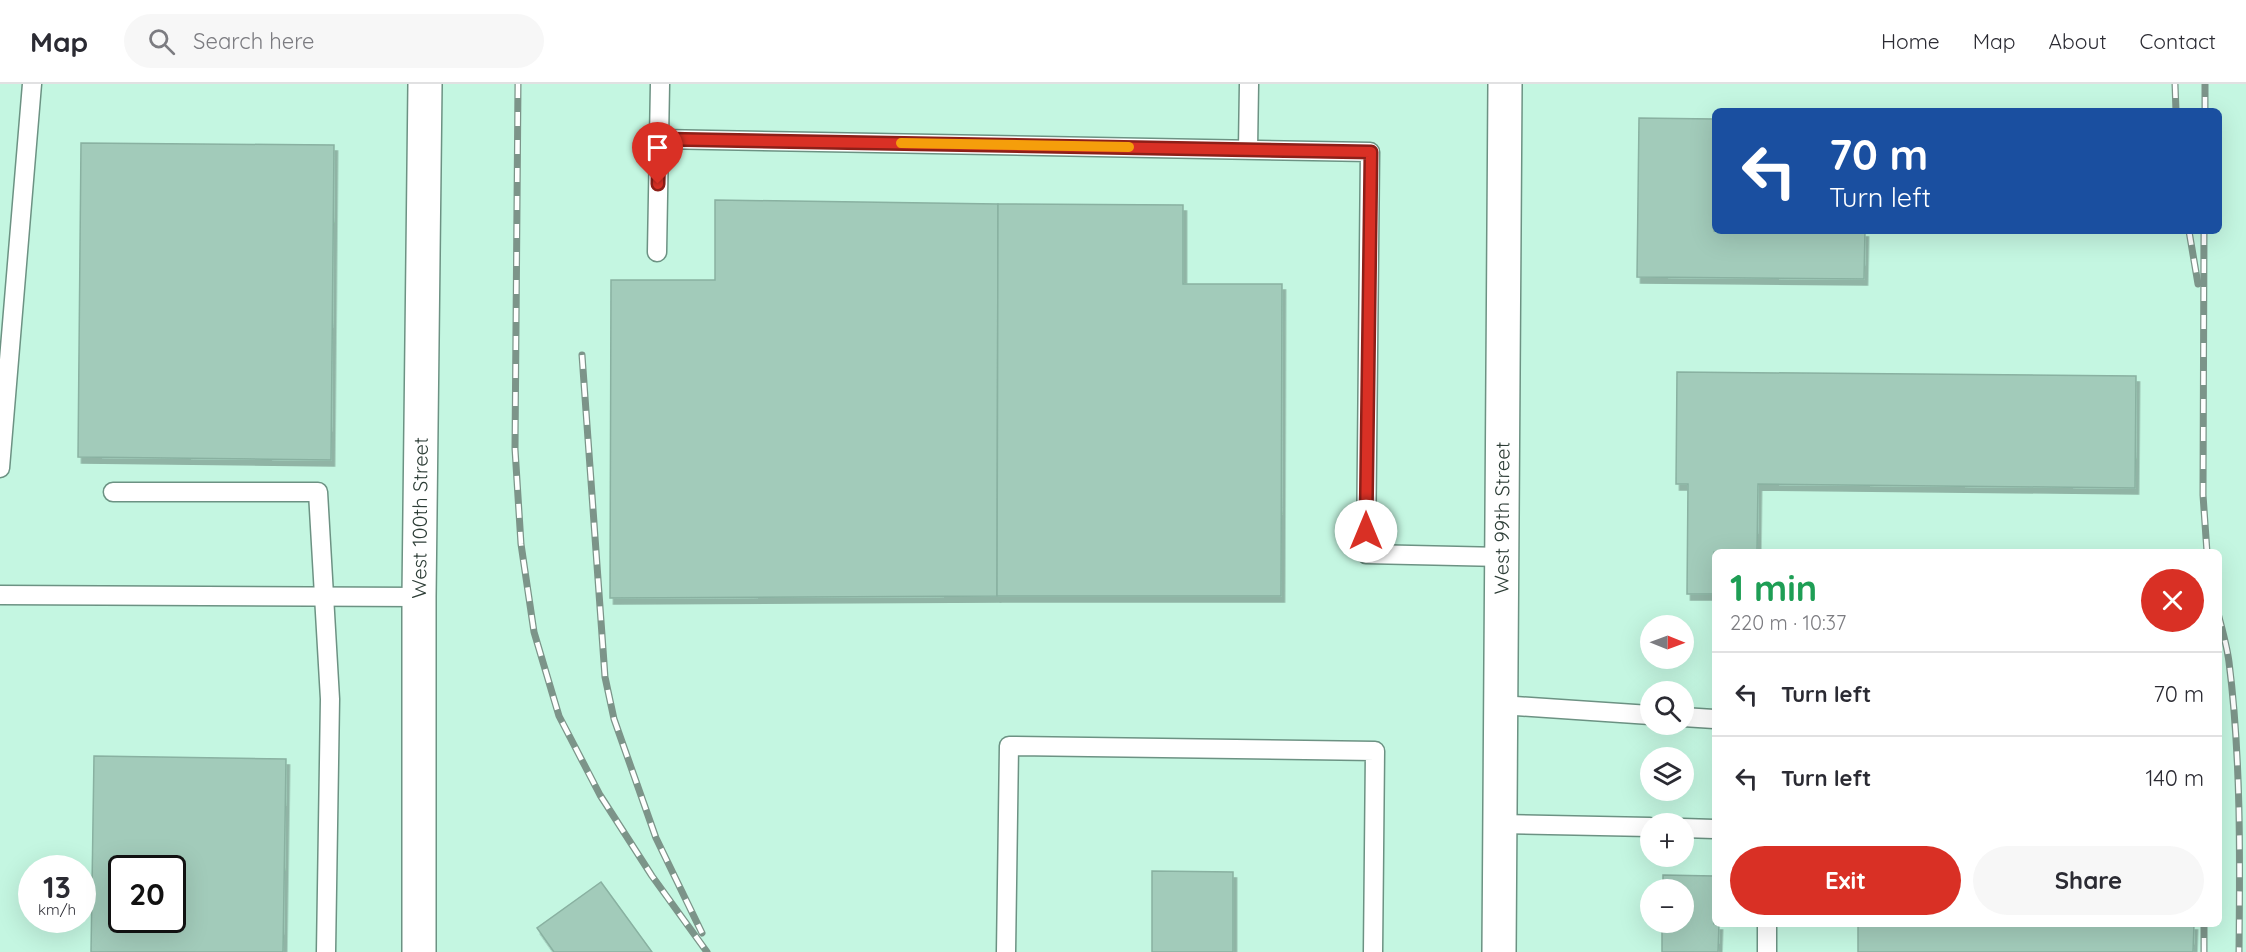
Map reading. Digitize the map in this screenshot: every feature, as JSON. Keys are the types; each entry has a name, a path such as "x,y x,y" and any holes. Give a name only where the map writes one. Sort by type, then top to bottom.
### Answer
{"street":[{"name":"West 100th Street","path":"420,952 419,597 425,84"},
{"name":"West 99th Street","path":"1499,952 1505,84"}],"lane":[{"path":"0,468 32,84"},
{"path":"657,252 660,84"},
{"path":"1248,150 1249,84"},
{"path":"659,139 1371,152 1366,554 1502,557"},
{"path":"113,492 318,492 322,595 330,699 326,952"},
{"path":"0,595 419,597"},
{"path":"1501,705 1640,714"},
{"path":"1694,718 1712,719"},
{"path":"1006,952 1009,746 1375,751 1373,952"},
{"path":"1500,824 1640,827"},
{"path":"1694,828 1712,829"},
{"path":"1767,927 1767,952"}],"shaded area":[{"path":"0,84 2246,84 2246,952 0,952"}],"building":[{"path":"1639,118 1712,119 1712,234 1865,234 1864,279 1637,277"},
{"path":"81,143 334,145 331,460 78,457"},
{"path":"715,200 998,204 997,596 610,598 611,280 715,280"},
{"path":"998,204 1183,205 1183,284 1282,284 1281,596 997,596"},
{"path":"1677,372 2136,376 2135,488 1758,484 1757,549 1712,549 1712,594 1687,594 1688,484 1676,484"},
{"path":"94,756 286,759 283,952 91,952 91,933 96,933 96,855 92,855"},
{"path":"1152,871 1233,872 1233,952 1152,952"},
{"path":"1663,875 1712,876 1712,927 1719,927 1718,952 1662,952 1662,933 1694,933 1694,879 1663,879"},
{"path":"601,882 652,952 554,952 537,928"},
{"path":"1858,927 2194,927 2193,952 1858,952"}],"railway":[{"path":"518,84 515,449 521,544 534,632 559,716 600,795 652,876 707,952"},
{"path":"2175,84 2176,108"},
{"path":"2205,84 2205,108"},
{"path":"2190,234 2198,284"},
{"path":"2204,234 2203,495 2207,549"},
{"path":"582,355 605,677 614,719 656,838 702,933"},
{"path":"2222,630 2233,698 2238,771 2239,952"},
{"path":"2204,927 2204,952"}],"slow traffic":[{"path":"901,143 1129,147"}],"route":[{"path":"658,184 659,139 1371,152 1366,531"}]}
